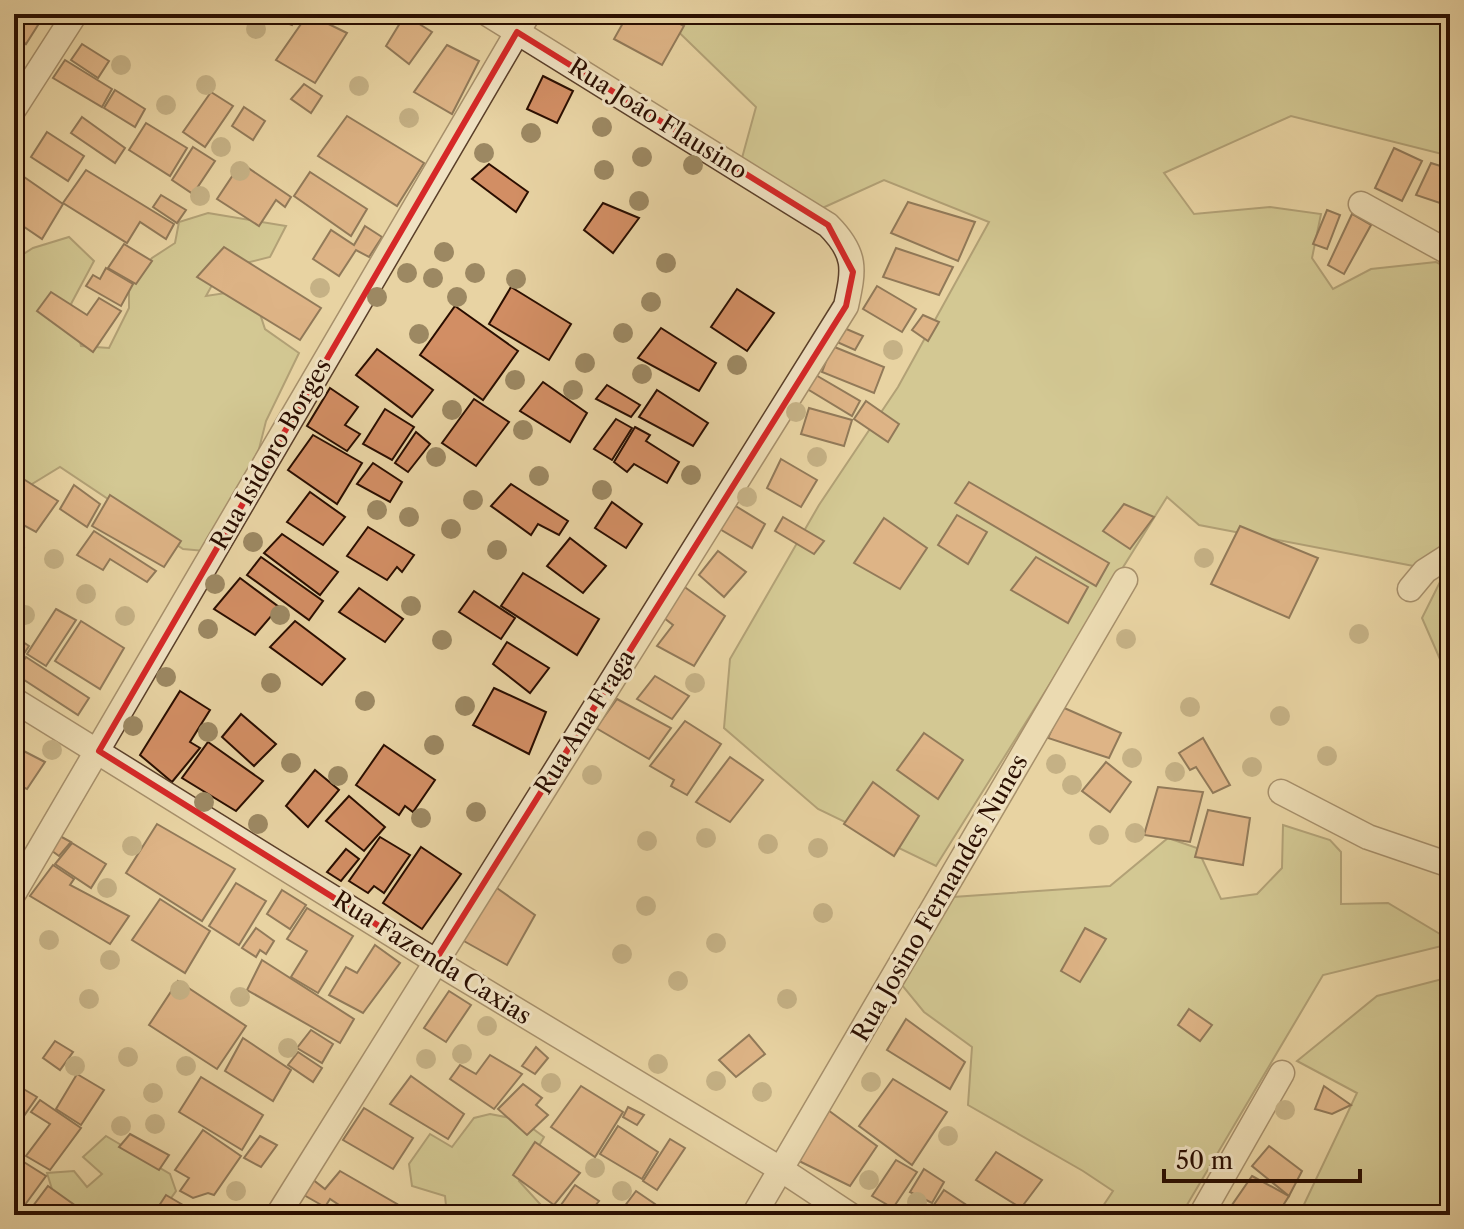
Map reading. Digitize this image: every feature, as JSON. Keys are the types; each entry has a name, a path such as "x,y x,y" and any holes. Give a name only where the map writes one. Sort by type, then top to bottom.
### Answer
{"street":[{"path":"14,109 75,14"},
{"name":"Rua João Flausino","path":"488,14 522,23 828,225"},
{"name":"Rua Isidoro Borges","path":"14,893 522,23"},
{"path":"1361,204 1450,253"},
{"name":"Rua Ana Fraga","path":"278,1215 846,306 853,272 849,254 828,225"},
{"path":"1410,589 1425,571 1450,555"},
{"name":"Rua Josino Fernandes Nunes","path":"754,1215 1125,580"},
{"name":"Rua Fazenda Caxias","path":"14,700 435,961 782,1170 850,1215"},
{"path":"1281,792 1368,837 1450,865"},
{"path":"1201,1215 1282,1073"}],"highlighted area":[{"path":"517,32 828,225 853,272 846,306 435,961 99,751"}],"green space":[{"path":"660,14 1450,14 1450,156 1291,116 1164,173 1194,214 1270,207 1321,214 1312,258 1333,289 1371,269 1436,262 1450,269 1450,667 1443,666 1422,618 1445,572 1199,525 1167,497 936,866 818,809 724,728 730,659 819,505 898,387 989,222 884,180 818,210 742,158 756,107"},
{"path":"208,213 286,226 270,257 221,269 206,296 252,289 265,329 299,353 266,421 256,461 205,551 183,549 60,467 14,495 14,260 33,248 69,237 94,261 71,304 81,346 109,348 129,308 129,285 152,258 175,243 179,222"},
{"path":"1283,825 1330,840 1341,852 1341,904 1388,903 1450,940 1450,944 1323,975 1181,1215 1097,1215 1113,1191 968,1105 972,1047 924,1012 901,984 953,897 1110,886 1168,838 1197,848 1221,899 1257,894 1282,868"},
{"path":"1450,977 1450,1215 1299,1215 1357,1093 1297,1061 1377,996"},
{"path":"490,1114 521,1120 544,1137 519,1181 541,1205 534,1215 447,1215 445,1196 412,1186 409,1164 430,1134 452,1147 474,1118"},
{"path":"106,1136 170,1174 176,1191 159,1215 60,1215 47,1173 74,1171 87,1187 102,1174 83,1157"}],"building":[{"path":"14,14 45,14 26,44 14,35"},
{"path":"263,14 299,14 292,25"},
{"path":"308,14 347,33 315,83 276,60"},
{"path":"319,14 345,14 338,24"},
{"path":"628,14 662,14 684,26 662,65 614,39"},
{"path":"405,15 432,32 409,64 386,46"},
{"path":"14,36 25,44 17,56 14,54"},
{"path":"82,44 109,61 98,78 71,60"},
{"path":"447,45 479,61 452,114 414,92"},
{"path":"65,60 112,89 102,107 53,78"},
{"path":"543,76 573,91 557,123 527,109"},
{"path":"304,84 322,96 311,113 291,99"},
{"path":"115,90 145,109 135,127 104,108"},
{"path":"211,92 233,106 205,147 183,132"},
{"path":"244,107 265,121 253,140 232,126"},
{"path":"347,116 424,163 397,206 318,156"},
{"path":"82,117 125,148 115,163 71,133"},
{"path":"146,123 187,148 170,176 129,150"},
{"path":"47,132 84,156 68,181 31,157"},
{"path":"193,147 215,161 193,194 172,180"},
{"path":"1394,148 1422,161 1402,201 1375,188"},
{"path":"241,163 291,197 285,207 276,200 259,226 217,199"},
{"path":"1431,163 1450,169 1450,196 1446,205 1416,195"},
{"path":"489,164 528,192 516,212 472,179"},
{"path":"14,170 63,204 42,239 14,220"},
{"path":"86,170 174,224 166,239 140,222 127,243 63,203"},
{"path":"310,172 367,209 351,236 294,196"},
{"path":"161,195 186,210 177,223 153,207"},
{"path":"908,202 975,222 958,261 891,233"},
{"path":"603,203 639,218 613,253 584,230"},
{"path":"1327,210 1340,215 1327,249 1313,244"},
{"path":"1352,214 1371,225 1344,274 1328,265"},
{"path":"365,226 382,237 369,257 356,250 339,276 313,259 331,230 354,245"},
{"path":"124,244 152,261 136,284 108,268"},
{"path":"224,247 321,308 300,340 197,277"},
{"path":"896,248 953,267 939,295 883,277"},
{"path":"106,268 133,284 121,306 86,286 93,275 100,279"},
{"path":"877,286 916,309 902,332 863,309"},
{"path":"511,287 571,324 549,360 489,324"},
{"path":"737,289 774,313 747,351 711,327"},
{"path":"51,292 87,315 99,298 121,311 93,352 37,311"},
{"path":"455,306 518,351 483,400 420,355"},
{"path":"923,315 939,322 928,341 912,330"},
{"path":"661,328 716,363 699,391 638,358"},
{"path":"844,328 863,336 855,350 837,342"},
{"path":"832,346 884,367 874,393 822,372"},
{"path":"377,349 433,390 412,417 356,375"},
{"path":"814,374 860,401 852,416 804,387"},
{"path":"543,382 587,413 570,442 520,411"},
{"path":"607,385 640,405 631,417 596,399"},
{"path":"330,388 358,407 345,425 360,434 347,451 307,426"},
{"path":"657,390 708,423 693,446 639,417"},
{"path":"474,399 509,422 476,466 442,443"},
{"path":"866,401 899,424 888,442 854,419"},
{"path":"809,408 852,420 844,446 801,434"},
{"path":"385,409 414,427 392,460 363,444"},
{"path":"616,419 632,428 612,460 594,449"},
{"path":"635,427 650,435 646,441 679,462 667,483 634,464 627,472 614,462"},
{"path":"416,432 430,444 408,472 395,463"},
{"path":"313,435 362,463 337,504 288,470"},
{"path":"781,459 817,480 801,507 767,488"},
{"path":"373,463 402,482 390,502 357,484"},
{"path":"14,473 58,501 36,532 14,520"},
{"path":"969,482 1109,563 1096,586 955,503"},
{"path":"511,484 568,521 559,535 538,524 531,535 491,506"},
{"path":"74,485 100,504 87,527 60,509"},
{"path":"310,492 345,517 323,545 287,522"},
{"path":"110,495 181,541 164,567 92,526"},
{"path":"612,502 642,524 626,548 595,528"},
{"path":"1124,504 1154,517 1130,549 1103,531"},
{"path":"734,505 765,524 752,548 718,528"},
{"path":"957,515 987,532 968,564 938,545"},
{"path":"783,517 824,541 814,554 775,531"},
{"path":"884,518 927,548 900,589 854,563"},
{"path":"1240,526 1318,558 1289,618 1211,584"},
{"path":"368,527 414,555 402,572 397,567 387,580 347,556"},
{"path":"94,531 156,571 147,582 110,559 103,570 77,555"},
{"path":"282,534 338,572 320,595 264,553"},
{"path":"570,538 606,566 583,593 547,566"},
{"path":"14,541 24,548 14,565"},
{"path":"718,551 746,572 724,597 699,575"},
{"path":"261,557 323,601 309,620 247,575"},
{"path":"1036,557 1088,587 1068,623 1011,590"},
{"path":"523,573 599,619 577,655 501,606"},
{"path":"240,578 279,607 255,635 214,609"},
{"path":"679,583 725,616 694,666 657,646 673,625 659,614"},
{"path":"359,588 403,619 385,642 339,612"},
{"path":"474,591 515,618 501,639 459,612"},
{"path":"56,609 76,620 46,666 27,654"},
{"path":"81,621 124,648 100,689 55,661"},
{"path":"295,621 345,659 322,685 270,647"},
{"path":"14,636 29,646 14,669"},
{"path":"507,642 549,668 530,693 493,664"},
{"path":"26,657 89,698 78,715 15,674"},
{"path":"655,676 689,696 672,719 637,699"},
{"path":"494,688 546,712 529,754 473,725"},
{"path":"180,691 210,710 190,742 200,748 172,782 140,755"},
{"path":"617,699 671,728 649,759 596,728"},
{"path":"1062,707 1121,733 1109,758 1048,738"},
{"path":"241,714 276,744 254,766 222,737"},
{"path":"685,721 721,744 687,795 671,786 674,780 650,766"},
{"path":"924,733 963,760 938,799 897,770"},
{"path":"1203,738 1230,785 1213,793 1196,767 1190,770 1179,753"},
{"path":"208,742 263,781 236,811 182,778"},
{"path":"384,745 435,780 413,812 405,806 399,815 356,785"},
{"path":"14,746 45,762 27,789 14,783"},
{"path":"730,757 763,780 730,822 696,802"},
{"path":"1106,762 1131,782 1110,812 1082,791"},
{"path":"315,770 339,790 308,827 286,806"},
{"path":"873,782 919,816 894,856 844,824"},
{"path":"1158,787 1203,792 1190,842 1144,835"},
{"path":"349,796 385,827 364,851 326,821"},
{"path":"1208,810 1250,818 1243,865 1195,857"},
{"path":"157,824 235,869 202,921 126,873"},
{"path":"58,835 71,842 59,856 48,848"},
{"path":"380,837 410,855 384,893 374,886 368,893 349,881"},
{"path":"72,843 106,864 91,888 55,864"},
{"path":"421,847 461,874 422,929 383,903"},
{"path":"346,849 359,859 341,881 327,872"},
{"path":"53,865 74,879 70,885 129,916 110,944 30,896"},
{"path":"236,883 266,901 239,945 209,926"},
{"path":"494,886 535,915 507,965 462,940"},
{"path":"282,890 306,905 290,929 267,914"},
{"path":"160,899 210,931 185,973 132,940"},
{"path":"307,908 353,936 318,993 291,977 307,951 287,939"},
{"path":"256,928 274,941 266,954 260,950 256,957 242,948"},
{"path":"1085,928 1106,939 1080,982 1061,971"},
{"path":"375,945 400,963 363,1013 329,995 346,967 357,973"},
{"path":"262,960 354,1019 340,1043 247,990"},
{"path":"178,981 246,1026 217,1069 149,1025"},
{"path":"449,991 471,1005 446,1042 424,1028"},
{"path":"1189,1009 1212,1025 1200,1041 1178,1025"},
{"path":"906,1019 965,1062 950,1089 887,1050"},
{"path":"311,1030 333,1044 322,1063 297,1048"},
{"path":"749,1035 765,1054 736,1077 719,1060"},
{"path":"243,1038 291,1070 273,1101 225,1071"},
{"path":"55,1041 73,1052 60,1070 43,1058"},
{"path":"536,1047 548,1058 535,1074 522,1066"},
{"path":"298,1052 322,1068 313,1082 288,1065"},
{"path":"490,1055 522,1074 494,1109 450,1079 460,1065 476,1074"},
{"path":"77,1074 104,1090 81,1125 56,1109"},
{"path":"411,1076 464,1114 448,1139 390,1104"},
{"path":"201,1077 263,1115 242,1150 179,1112"},
{"path":"893,1079 947,1112 912,1165 859,1126"},
{"path":"15,1084 37,1097 17,1126 14,1124"},
{"path":"523,1084 542,1098 536,1105 548,1115 527,1135 498,1109"},
{"path":"581,1086 623,1112 595,1157 551,1127"},
{"path":"1324,1086 1351,1105 1332,1114 1315,1109"},
{"path":"40,1100 81,1128 50,1170 26,1156 50,1124 31,1112"},
{"path":"628,1107 644,1115 637,1125 623,1117"},
{"path":"364,1108 413,1138 393,1169 343,1140"},
{"path":"828,1110 877,1146 850,1186 799,1161"},
{"path":"618,1126 658,1152 642,1179 600,1154"},
{"path":"203,1130 241,1156 214,1195 208,1193 193,1198 180,1191 189,1178 175,1170"},
{"path":"130,1134 169,1155 159,1170 119,1147"},
{"path":"260,1136 277,1145 261,1167 244,1158"},
{"path":"670,1139 685,1148 657,1190 643,1181"},
{"path":"535,1142 580,1173 554,1205 513,1175"},
{"path":"1269,1146 1302,1171 1289,1196 1252,1166"},
{"path":"996,1152 1042,1180 1021,1208 976,1180"},
{"path":"19,1159 46,1176 19,1213 14,1210 14,1166"},
{"path":"896,1160 917,1172 893,1208 872,1196"},
{"path":"924,1169 944,1182 932,1203 910,1192"},
{"path":"340,1171 397,1204 387,1215 354,1215 330,1199 325,1207 302,1194 312,1179 325,1189"},
{"path":"1252,1176 1289,1196 1277,1215 1242,1215 1232,1205"},
{"path":"575,1185 599,1201 591,1211 596,1215 575,1215 561,1205"},
{"path":"48,1186 76,1206 70,1215 27,1214"},
{"path":"944,1190 968,1206 961,1215 927,1215"},
{"path":"636,1191 655,1204 648,1215 618,1215"},
{"path":"166,1195 200,1215 153,1215"}]}
